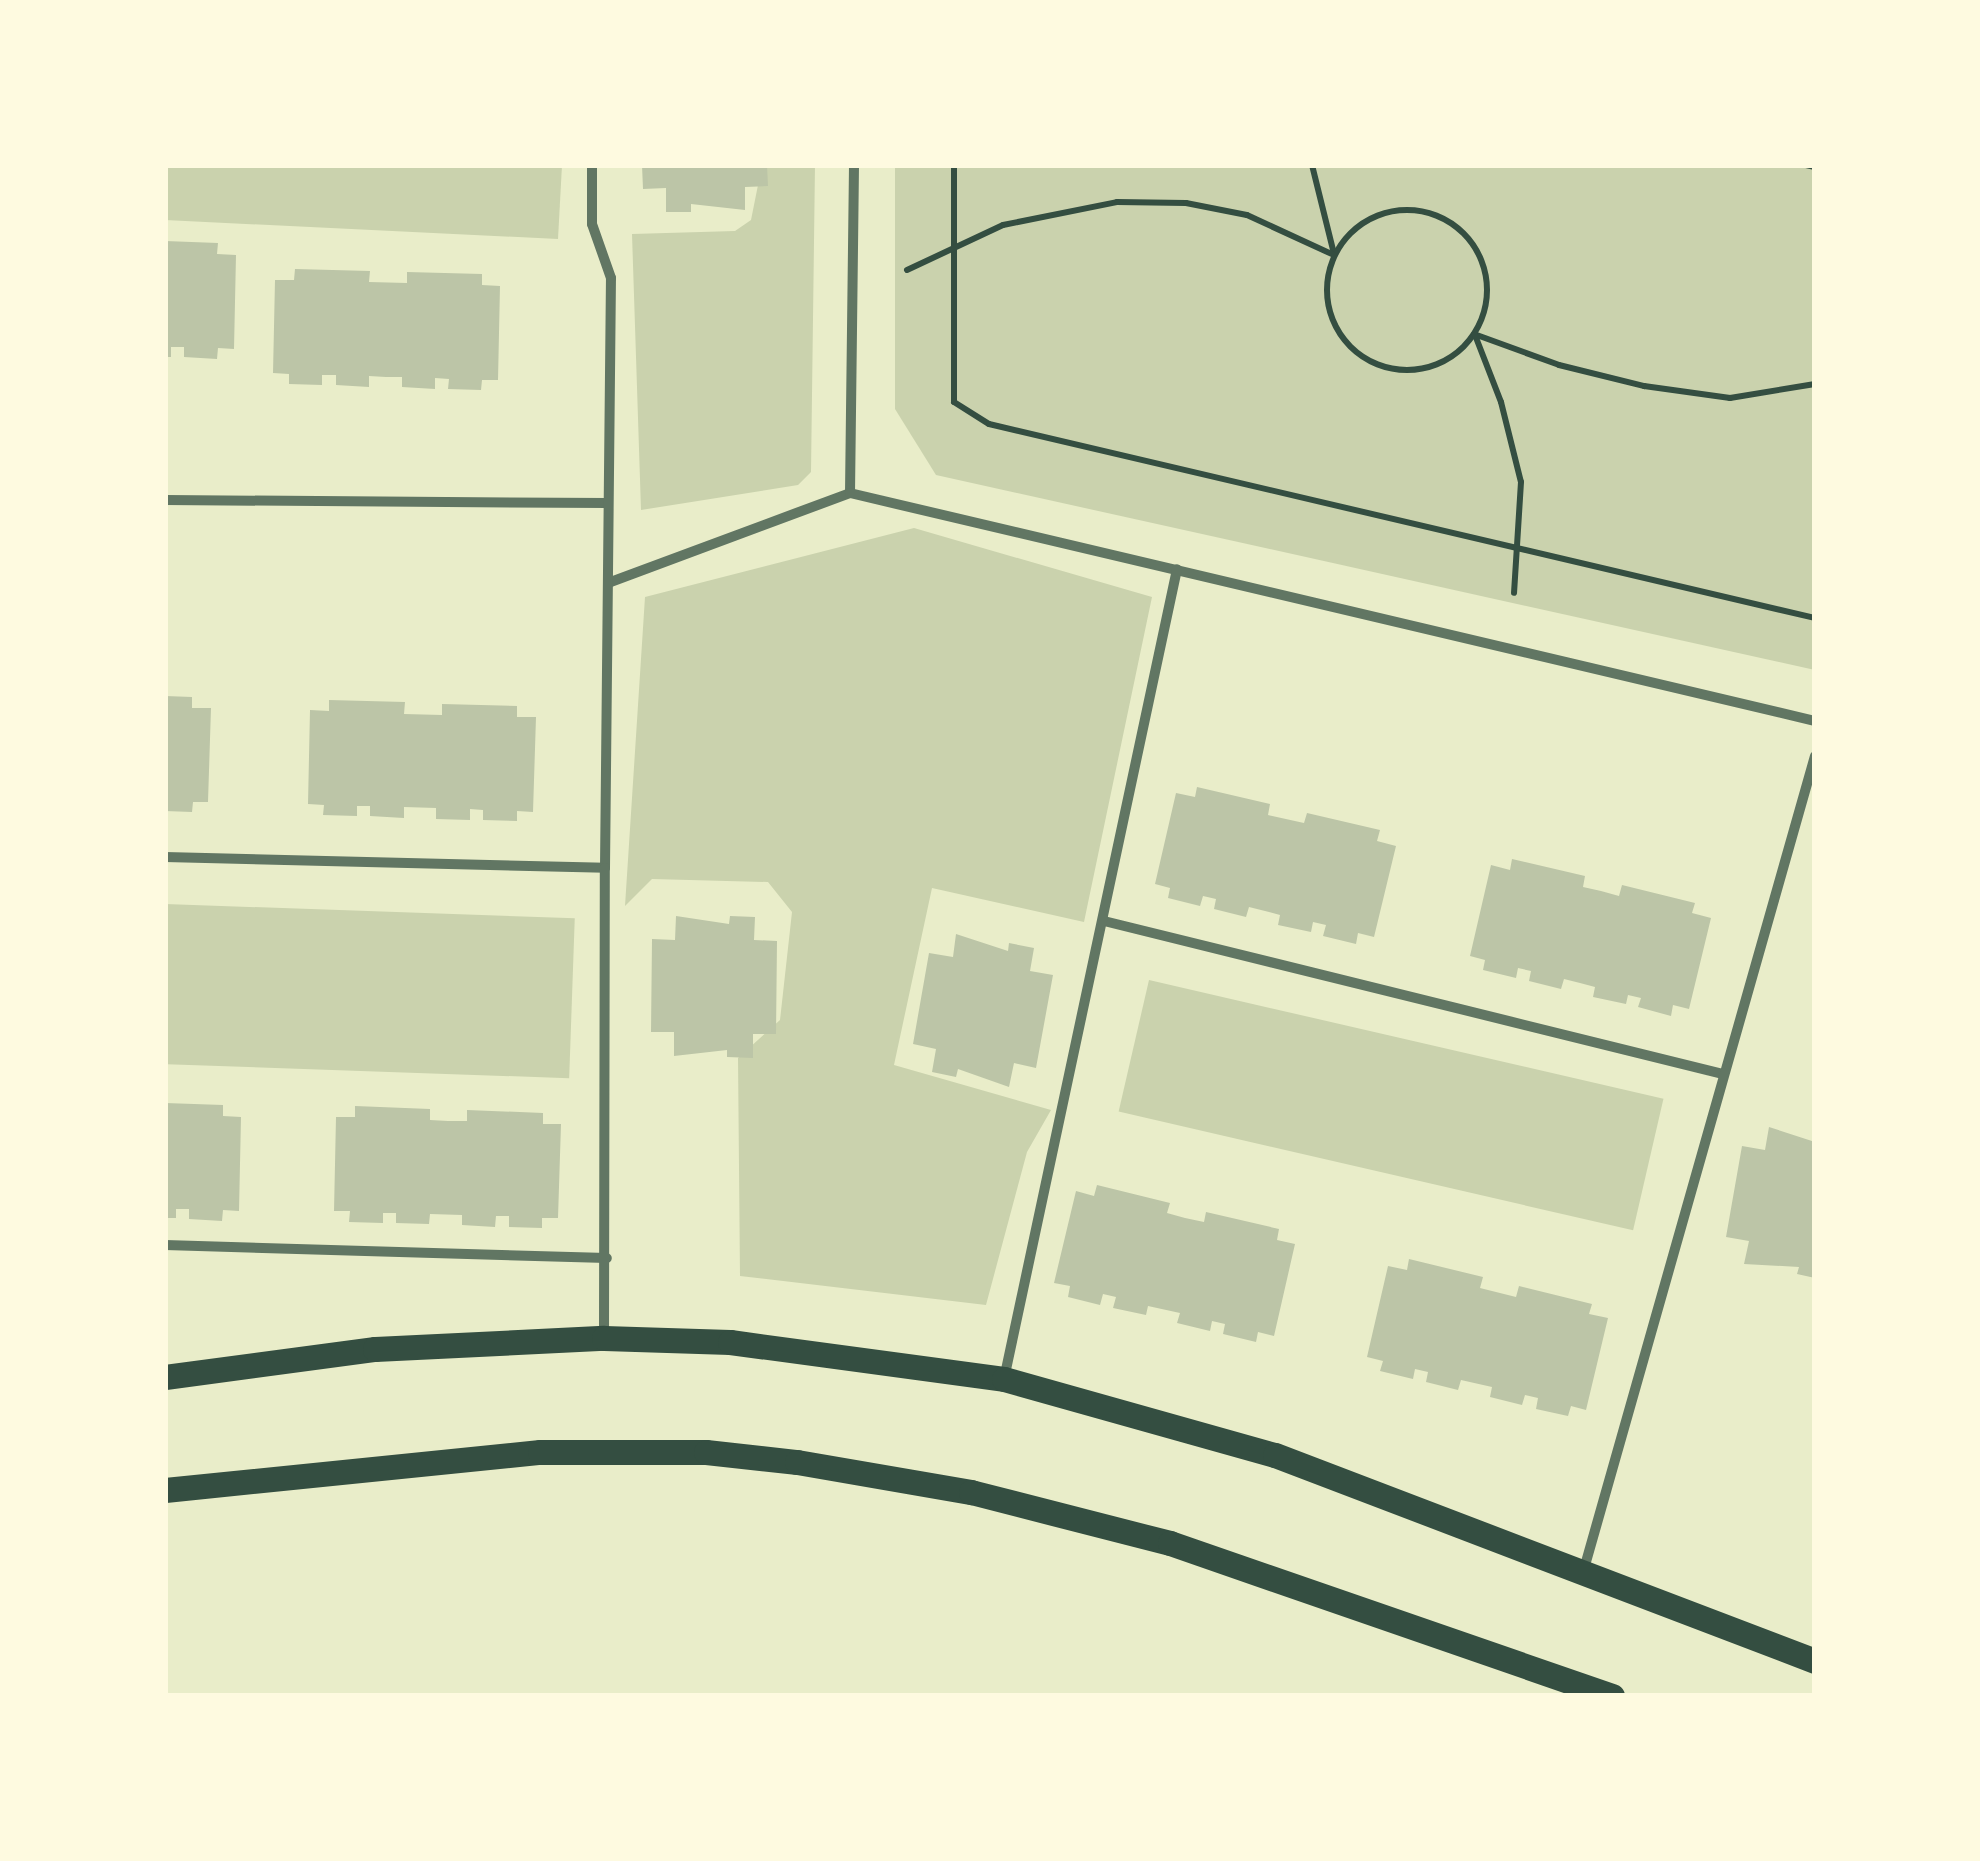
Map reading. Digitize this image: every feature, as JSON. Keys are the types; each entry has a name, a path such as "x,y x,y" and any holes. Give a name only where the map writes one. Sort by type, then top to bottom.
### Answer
{"main road":[{"path":"165,1377 375,1349 604,1338 730,1342 1004,1379 1274,1454 1584,1568 1815,1661"},
{"path":"165,1490 557,1452 690,1452 797,1462 972,1492 1170,1543 1612,1696"}],"street":[{"path":"592,165 592,224 611,278 604,868 604,1338"},
{"path":"850,493 854,165"},
{"path":"608,582 850,493 1815,721"},
{"path":"165,500 608,503"},
{"path":"1004,1379 1176,569"},
{"path":"1584,1568 1815,756"},
{"path":"165,857 604,868"},
{"path":"1104,921 1723,1074"},
{"path":"165,1245 607,1258"}],"path":[{"path":"954,165 954,402 989,424 1815,618"},
{"path":"1312,165 1334,255 1328,306 1354,351 1378,365 1432,367 1474,334"},
{"path":"1806,165 1815,167"},
{"path":"906,270 954,245 1072,207 1186,202 1246,215 1334,255"},
{"path":"1334,255 1348,234 1381,214 1420,210 1444,218 1480,256 1487,282 1474,334 1502,402 1521,482 1514,592"},
{"path":"1474,334 1558,366 1644,386 1730,398 1815,384"}],"green space":[{"path":"165,165 562,165 558,239 165,220"},
{"path":"762,165 815,165 811,472 798,485 641,510 632,234 735,231 751,220"},
{"path":"895,165 1815,165 1815,670 936,475 895,409"},
{"path":"914,528 1152,597 1084,922 932,888 894,1065 1051,1110 1027,1152 986,1305 740,1276 738,1058 780,1020 792,912 768,882 652,879 625,906 645,597"},
{"path":"165,904 575,918 569,1078 165,1064"},
{"path":"1149,980 1663,1099 1633,1230 1119,1112"}],"building":[{"path":"642,165 767,165 768,186 745,187 745,210 691,204 691,212 666,212 666,188 643,189"},
{"path":"165,241 218,243 217,254 236,255 234,349 218,348 217,359 184,357 184,347 171,347 171,357 165,357"},
{"path":"295,269 370,271 369,282 407,283 407,272 482,274 482,285 500,286 498,380 482,380 481,390 448,389 449,379 435,378 435,389 402,387 402,377 369,376 369,387 336,385 336,375 322,375 322,385 289,384 289,374 273,373 275,280 294,280"},
{"path":"165,696 192,697 192,708 211,708 208,802 193,802 192,812 165,811"},
{"path":"329,700 405,702 404,714 442,715 442,704 517,706 517,717 536,717 533,812 517,811 517,821 483,820 483,810 470,809 470,820 436,819 436,808 404,807 404,818 370,816 370,806 357,806 357,816 323,815 324,805 308,804 310,710 329,711"},
{"path":"1197,787 1270,804 1268,815 1304,823 1307,813 1380,830 1377,841 1396,846 1374,937 1358,933 1356,944 1323,936 1326,925 1313,922 1311,932 1278,925 1280,915 1249,907 1246,917 1214,909 1216,899 1203,896 1200,906 1168,898 1170,888 1155,884 1176,793 1195,797"},
{"path":"1512,859 1585,876 1583,887 1619,896 1622,885 1695,903 1692,913 1711,918 1689,1009 1673,1005 1671,1016 1638,1007 1641,998 1628,995 1626,1004 1593,997 1595,987 1564,979 1561,989 1529,981 1531,971 1518,968 1516,978 1483,970 1485,960 1470,956 1491,865 1510,870"},
{"path":"676,916 729,924 730,916 755,917 754,940 777,941 776,1034 753,1034 753,1058 727,1057 727,1050 674,1056 674,1032 651,1032 652,939 675,940"},
{"path":"956,934 1008,951 1009,943 1034,948 1030,971 1053,975 1036,1068 1014,1063 1009,1087 958,1069 956,1077 932,1072 936,1049 913,1044 929,953 953,957"},
{"path":"165,1103 223,1105 223,1116 241,1117 239,1211 223,1210 222,1221 189,1219 189,1209 176,1209 176,1218 165,1218"},
{"path":"355,1106 430,1109 430,1120 448,1121 467,1121 467,1110 543,1113 543,1124 561,1124 558,1218 542,1218 542,1228 509,1227 509,1216 496,1216 495,1227 462,1225 462,1215 430,1214 429,1224 396,1223 396,1213 383,1213 383,1223 349,1222 350,1211 334,1211 336,1117 355,1117"},
{"path":"1769,1127 1815,1142 1815,1278 1797,1274 1799,1267 1744,1264 1749,1241 1726,1237 1742,1146 1765,1150"},
{"path":"1097,1185 1170,1203 1167,1213 1185,1218 1204,1222 1206,1212 1279,1229 1277,1240 1295,1244 1274,1336 1258,1332 1256,1342 1223,1334 1225,1324 1212,1321 1210,1331 1177,1323 1180,1313 1148,1306 1146,1315 1113,1308 1116,1297 1103,1294 1100,1305 1068,1297 1070,1286 1054,1283 1076,1191 1094,1196"},
{"path":"1409,1259 1483,1277 1480,1288 1516,1297 1519,1286 1592,1304 1589,1314 1608,1318 1586,1410 1571,1406 1568,1416 1536,1409 1538,1398 1525,1395 1522,1405 1490,1397 1492,1387 1461,1380 1458,1390 1426,1382 1428,1372 1415,1369 1413,1379 1380,1371 1383,1361 1367,1357 1388,1266 1407,1270"}]}
